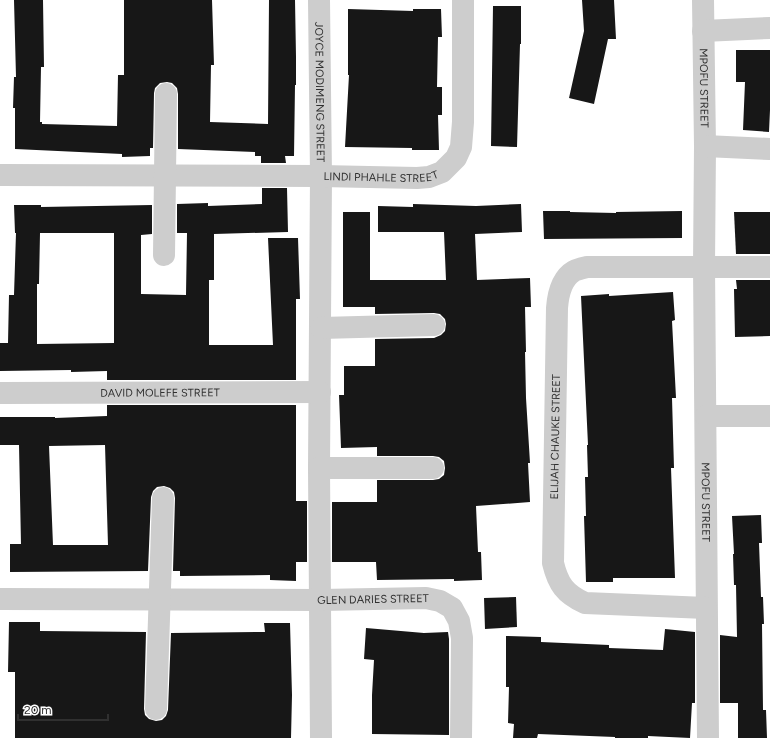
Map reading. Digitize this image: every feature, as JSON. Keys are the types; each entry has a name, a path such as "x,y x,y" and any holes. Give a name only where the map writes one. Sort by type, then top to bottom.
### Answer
{"street":[{"name":"JOYCE MODIMENG STREET","path":"319,0 321,176 319,468 321,738"},
{"name":"LINDI PHAHLE STREET","path":"0,175 429,177 442,172 456,158 461,147 463,122 463,0"},
{"name":"MPOFU STREET","path":"703,0 708,738"},
{"path":"703,31 770,28"},
{"path":"164,255 166,94"},
{"path":"705,146 770,148"},
{"path":"704,266 770,267"},
{"name":"ELIJAH CHAUKE STREET","path":"704,266 587,267 573,271 559,292 557,308 553,563 556,575 564,589 573,598 585,603 706,608"},
{"path":"321,328 434,325"},
{"name":"DAVID MOLEFE STREET","path":"0,393 320,392"},
{"path":"706,416 770,416"},
{"path":"319,468 433,468"},
{"path":"156,708 164,498"},
{"name":"GLEN DARIES STREET","path":"0,599 321,600 426,598 440,601 452,608 460,620 462,638 461,738"}],"building":[{"path":"14,0 43,0 44,67 41,67 40,122 42,122 42,124 117,126 118,75 124,75 124,0 212,0 214,65 211,65 210,122 268,124 269,0 295,0 296,85 294,156 285,156 286,163 261,163 261,156 255,156 255,152 178,149 178,94 177,88 172,83 167,82 160,83 155,88 153,148 150,148 150,156 122,157 122,154 15,149 15,108 13,108 14,77 16,77"},
{"path":"582,0 614,0 616,39 608,39 594,104 569,98 584,31"},
{"path":"493,6 521,6 517,147 491,146"},
{"path":"348,9 413,11 413,9 441,9 442,37 438,37 437,87 442,87 442,115 438,115 439,150 345,147 349,75"},
{"path":"736,50 770,50 769,132 743,130 745,82 736,82"},
{"path":"262,188 287,188 288,232 214,234 214,280 209,280 209,345 273,345 268,238 298,238 300,299 296,299 296,380 107,380 107,371 0,371 0,343 8,343 9,295 14,295 16,233 14,205 41,205 41,207 152,205 152,234 141,235 141,294 186,295 187,233 177,233 177,204 208,203 208,206 262,204","holes":["40,233 114,233 114,343 37,344 37,284 39,284"]},
{"path":"413,204 476,206 521,204 522,232 475,234 477,280 530,278 531,307 525,307 526,398 530,463 528,463 530,502 476,506 478,552 481,552 482,580 377,580 376,562 332,562 332,502 377,502 377,480 433,480 439,479 444,475 444,461 439,457 377,456 377,447 341,448 339,395 344,395 344,366 375,366 375,339 434,338 441,335 445,331 445,319 440,314 375,314 375,307 343,307 343,212 370,212 370,280 446,280 444,232 378,232 378,206 413,207"},
{"path":"543,211 616,213 682,211 682,238 544,239"},
{"path":"734,212 770,212 770,254 736,254"},
{"path":"736,280 770,280 770,336 735,337 734,289 737,289"},
{"path":"673,292 675,320 672,321 676,398 672,398 674,468 671,468 675,578 613,578 613,582 586,582 584,516 586,516 585,477 588,477 588,445 581,296 609,294 609,296"},
{"path":"107,405 296,405 296,501 307,501 307,562 296,562 296,581 270,580 270,575 180,576 180,571 173,571 175,498 174,492 170,488 164,486 157,487 153,491 151,497 148,571 10,572 10,544 21,544 19,445 0,445 0,417 55,418 107,416","holes":["105,445 108,545 53,545 49,446"]},
{"path":"761,515 762,543 759,543 761,597 763,597 764,624 762,624 763,710 766,710 767,738 738,738 738,703 720,703 720,635 737,637 732,516"},
{"path":"516,597 517,627 485,629 484,598"},
{"path":"9,622 40,622 40,631 146,632 144,709 145,715 149,719 156,721 162,720 166,716 168,710 171,633 265,632 264,623 290,623 292,695 291,738 15,738 15,672 8,672"},
{"path":"366,628 424,633 448,632 449,735 372,734 374,660 364,659"},
{"path":"665,629 695,632 695,703 692,703 690,738 648,736 648,738 615,738 538,734 537,738 513,738 514,724 508,723 509,687 506,687 506,636 541,637 541,642 609,645 609,648 663,650"}]}
